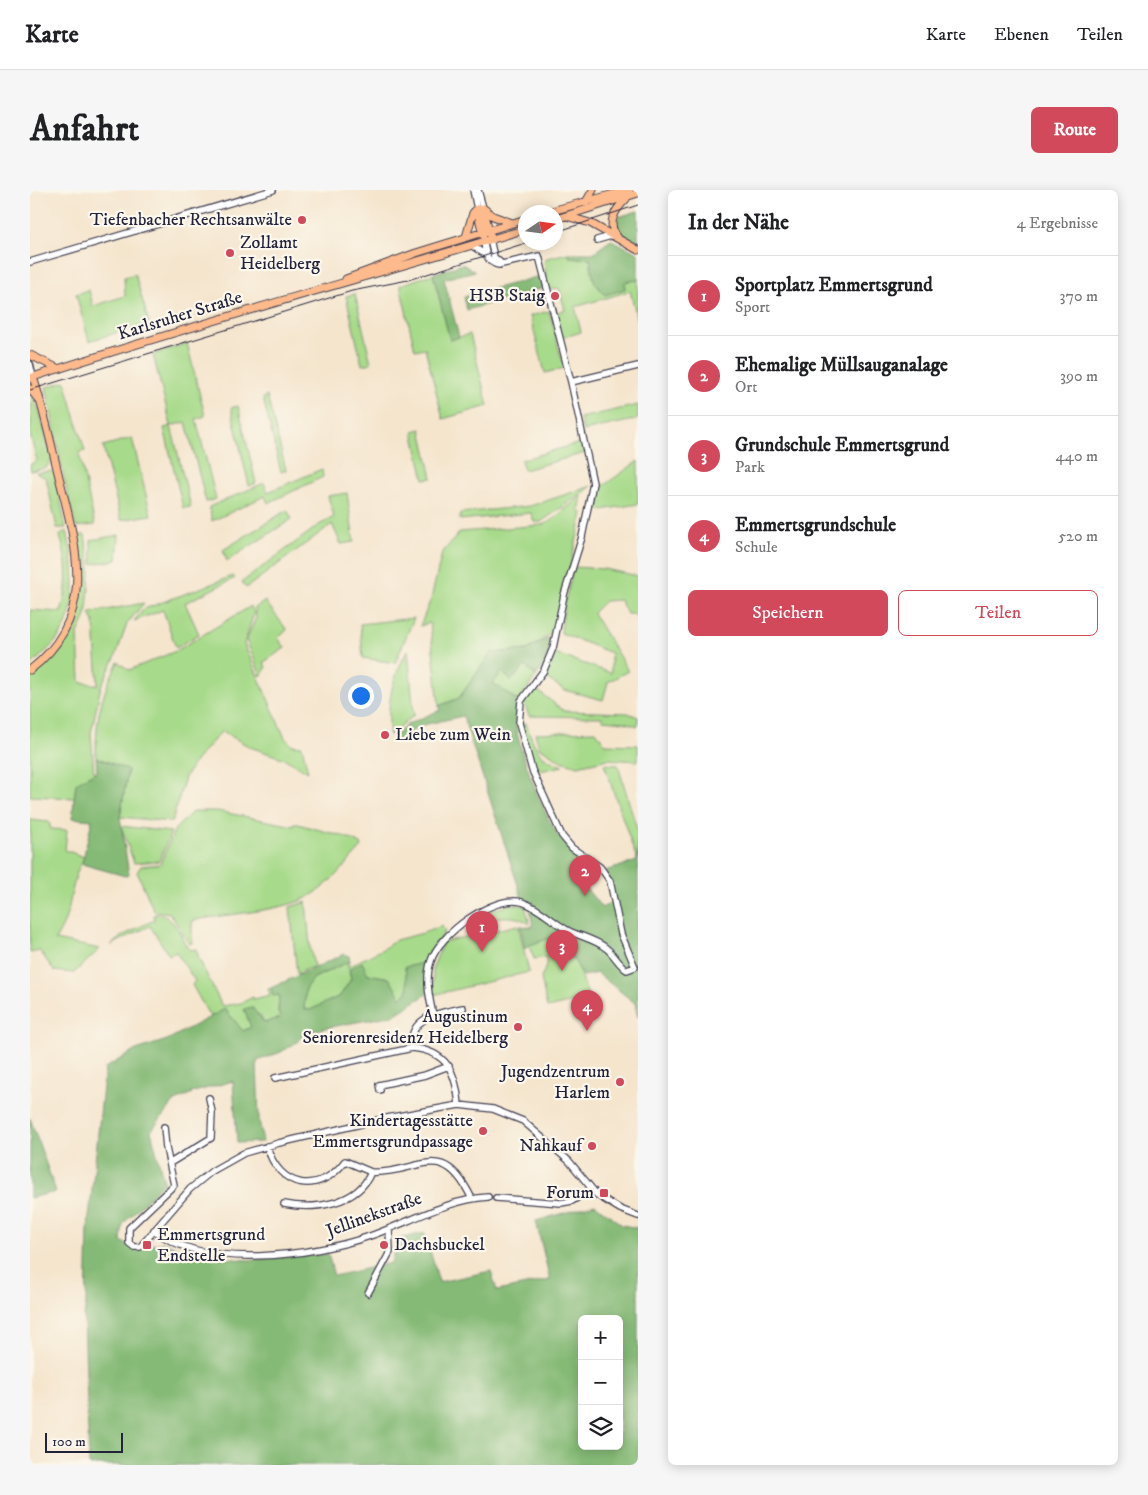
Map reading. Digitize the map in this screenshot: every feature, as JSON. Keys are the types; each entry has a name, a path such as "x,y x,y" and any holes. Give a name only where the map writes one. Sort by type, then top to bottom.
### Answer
{"main road":[{"path":"586,202 593,190"},
{"path":"563,217 627,192"},
{"path":"622,242 613,231 612,221 618,206 627,192"},
{"path":"563,208 627,192 638,193"},
{"path":"480,208 493,216 512,223"},
{"path":"480,208 487,240"},
{"path":"466,237 473,212 480,208"},
{"path":"566,216 590,223 638,250"},
{"name":"Karlsruher Straße","path":"32,378 339,283 404,258 518,221"},
{"name":"Karlsruher Straße","path":"339,283 358,280 518,230"},
{"path":"30,355 59,369"},
{"path":"30,670 58,642 73,610 78,567 74,538 41,402 32,378"},
{"path":"30,389 41,402"}],"street":[{"path":"30,262 273,190"},
{"path":"473,190 480,208"},
{"path":"478,190 480,208"},
{"path":"599,239 611,236"},
{"path":"487,240 487,257"},
{"path":"487,240 494,257 501,265"},
{"path":"432,1014 428,978 435,952 455,929 470,918 505,902 515,901 533,906 570,931 603,946 624,968 630,970 635,967 620,934 610,881 600,867 572,848 562,836 532,770 519,723 521,701 544,670 553,648 562,603 580,544 593,488 593,476 571,382 551,313 539,256 501,265 471,245"},
{"path":"30,364 32,378"},
{"path":"571,382 638,366"},
{"path":"412,1048 412,1035 416,1025 432,1014 462,1008"},
{"path":"275,1078 412,1048 438,1054 449,1066 456,1087 459,1105"},
{"path":"380,1090 379,1085 425,1075 449,1066"},
{"path":"170,1164 211,1138 212,1112 210,1098"},
{"path":"164,1127 173,1187 129,1228 129,1242 134,1247 140,1247 190,1189 212,1171 236,1157 264,1147 427,1109 459,1105 488,1108 523,1121 569,1161 591,1190 620,1209 638,1216"},
{"path":"264,1147 276,1169 287,1178 298,1182 314,1183 324,1180 338,1170 345,1161 370,1172 388,1171 436,1162 449,1168 459,1178 472,1199"},
{"path":"284,1204 308,1207 336,1202 354,1192 366,1182 370,1172"},
{"path":"496,1198 561,1203 572,1200 591,1190"},
{"name":"Jellinekstraße","path":"154,1230 171,1242 185,1248 215,1253 260,1256 320,1250 356,1241 434,1210 472,1199 488,1198"},
{"path":"368,1293 390,1252 389,1229"}],"green space":[{"path":"638,211 638,244 620,235 615,226 618,217"},
{"path":"611,240 638,253 638,280 625,282 625,289 605,295 594,282 590,259 569,257 568,253 593,253"},
{"path":"568,253 570,257 590,259 594,282 638,280 638,321 630,291 575,307 581,332 561,338 554,314 565,310 559,288 548,290 544,262 547,258"},
{"path":"462,264 475,271 444,279 459,337 450,340 433,274"},
{"path":"135,274 149,323 89,341 76,294 89,290 93,306 125,296 124,277"},
{"path":"433,274 450,340 470,334 488,406 443,419 425,348 415,350 400,285"},
{"path":"540,276 543,288 467,310 464,297"},
{"path":"355,294 371,363 362,365 346,296"},
{"path":"549,311 564,368 545,373 530,316"},
{"path":"187,343 205,416 196,419 216,499 206,502 186,422 171,426 153,355"},
{"path":"65,381 85,451 79,453 95,525 76,527 66,488 46,387"},
{"path":"32,393 40,414 52,460 46,468 31,471 30,465 37,460 30,435"},
{"path":"267,396 286,470 281,472 263,398"},
{"path":"638,405 638,419 583,431 580,418"},
{"path":"238,406 256,483 249,486 231,408"},
{"path":"171,426 191,507 183,508 164,428"},
{"path":"421,429 432,478 424,479 413,431"},
{"path":"132,438 151,515 121,520 103,446"},
{"path":"583,442 585,453 524,470 521,460"},
{"path":"638,461 638,504 595,511 596,491"},
{"path":"322,469 323,477 268,503 265,496 212,521 209,507 264,483 268,492"},
{"path":"50,471 55,473 66,528 57,528 46,478 36,473"},
{"path":"592,486 541,522 534,522 531,513 460,520 460,513 530,506"},
{"path":"347,493 354,542 341,544 332,524 246,588 242,582 319,525 334,517 328,496"},
{"path":"582,495 579,512 583,513 554,632 527,650 491,653 459,698 439,706 430,623 420,626 431,599 442,553 460,532 542,525 551,521"},
{"path":"287,510 292,519 227,561 223,550"},
{"path":"67,531 74,573 73,602 64,629 56,641 30,666 30,610 61,612 64,602 66,583 65,555 60,536"},
{"path":"77,535 85,535 90,569 86,616 78,633 80,682 98,685 94,622 90,613 144,603 127,624 115,658 101,686 91,733 94,774 79,782 74,798 30,796 30,677 62,647 78,615 81,597 81,578"},
{"path":"119,535 117,560 92,564 91,540"},
{"path":"574,567 604,569 638,576 638,620 635,614 627,614 620,600 605,601 593,613 628,671 608,682 603,700 564,690 543,676 552,664 556,654 611,673 611,653 561,633 564,606"},
{"path":"233,576 235,578 185,603 199,634 176,648 163,610 134,621 144,609"},
{"path":"265,601 287,630 278,638 285,648 264,662 266,668 261,676 246,640 256,618 255,608"},
{"path":"251,606 254,613 244,644 285,738 292,745 302,746 308,772 285,759 250,747 222,731 196,760 185,777 172,822 120,817 128,770 96,757 100,708 118,662 129,670 176,651"},
{"path":"414,618 395,663 363,658 360,624"},
{"path":"548,638 552,644 543,667 536,676 525,666 511,681 502,672 493,683 518,701 516,716 517,732 536,791 550,822 565,844 596,867 578,878 602,908 613,901 605,871 637,861 638,852 638,1017 635,1003 597,973 583,976 571,955 557,953 550,938 530,945 525,949 520,926 533,927 530,908 522,898 463,716 423,725 392,743 391,740 408,724 440,710 439,706 459,698 491,653 527,650"},
{"path":"408,650 414,715 390,735 389,712 394,681"},
{"path":"525,666 536,676 518,701 493,683 502,672"},
{"path":"533,687 564,711 628,713 638,717 638,726 624,722 603,720 602,717 529,716 524,703"},
{"path":"526,723 535,745 542,755 554,763 563,766 535,772 522,724"},
{"path":"596,731 605,744 638,745 638,761 608,759 578,766 561,761 539,747 535,733"},
{"path":"96,757 128,770 120,817 129,875 125,876 82,864 92,820 72,818 76,783 97,771"},
{"path":"604,764 618,765 638,833 637,860"},
{"path":"193,811 217,811 294,826 294,823 346,837 361,844 362,847 326,885 301,900 288,905 195,920 192,922 192,943 189,944 170,913 154,911 137,872 141,866 160,864 175,829"},
{"path":"30,820 49,822 51,829 67,830 65,850 84,857 76,875 64,924 55,940 100,949 74,973 54,971 40,951 30,953"},
{"path":"121,826 171,832 159,861 134,863"},
{"path":"306,902 310,947 314,966 297,974 290,907"},
{"path":"511,904 525,906 530,924 521,919 504,917 459,928 482,914"},
{"path":"154,914 171,920 187,947 190,950 196,949 222,1006 241,1003 253,997 253,999 270,995 268,989 271,988 273,995 278,993 279,995 278,1011 280,1018 264,1023 260,1015 244,1009 251,1027 243,1031 225,1009 210,1017 192,985 195,981 176,952 169,955 150,926 111,945 122,936 154,920"},
{"path":"518,925 529,972 433,995 433,967 443,942"},
{"path":"442,926 445,931 427,962 405,968 408,990 401,999 389,978 349,970 351,979 340,996 310,1010 304,1009 306,987 314,978 350,961 347,967 383,949 396,940"},
{"path":"550,938 577,963 589,998 547,1008 541,978 546,966 546,957 534,959 529,945"},
{"path":"344,954 349,956 350,961 314,978 306,987 304,1009 310,1010 340,996 351,979 349,969 362,962 368,974 389,978 401,998 408,990 405,967 427,962 427,994 394,1015 320,1029 304,1035 281,1052 257,1061 259,1120 263,1142 237,1143 233,1081 194,1092 174,1102 151,1131 164,1182 123,1224 121,1241 134,1249 165,1242 195,1256 248,1260 328,1254 334,1276 391,1263 398,1239 425,1233 439,1282 491,1271 497,1291 550,1280 536,1221 595,1204 622,1225 638,1228 638,1465 89,1465 84,1316 88,1227 105,1068 136,1050 167,1040 225,1009 243,1031 251,1027 244,1009 252,1007 264,1023 280,1018 278,1011 279,995 273,996 271,988"},
{"path":"30,1118 56,1192 30,1198"}],"tram line":[{"path":"563,230 638,205"},
{"path":"30,390 352,291 408,280 518,245"}],"place":[{"name":"Tiefenbacher Rechtsanwälte","path":"302,220"},
{"name":"Zollamt Heidelberg","path":"230,253"},
{"name":"HSB Staig","path":"555,296"},
{"name":"Liebe zum Wein","path":"385,735"},
{"name":"Ehemalige Müllsauganalage","path":"585,896"},
{"name":"Sportplatz Emmertsgrund","path":"482,952"},
{"name":"Grundschule Emmertsgrund","path":"562,971"},
{"name":"Augustinum Seniorenresidenz Heidelberg","path":"518,1027"},
{"name":"Emmertsgrundschule","path":"587,1031"},
{"name":"Jugendzentrum Harlem","path":"620,1082"},
{"name":"Kindertagesstätte Emmertsgrundpassage","path":"483,1131"},
{"name":"Nahkauf","path":"592,1146"},
{"name":"Forum","path":"604,1193"},
{"name":"Emmertsgrund Endstelle","path":"147,1245"},
{"name":"Dachsbuckel","path":"384,1245"}]}
